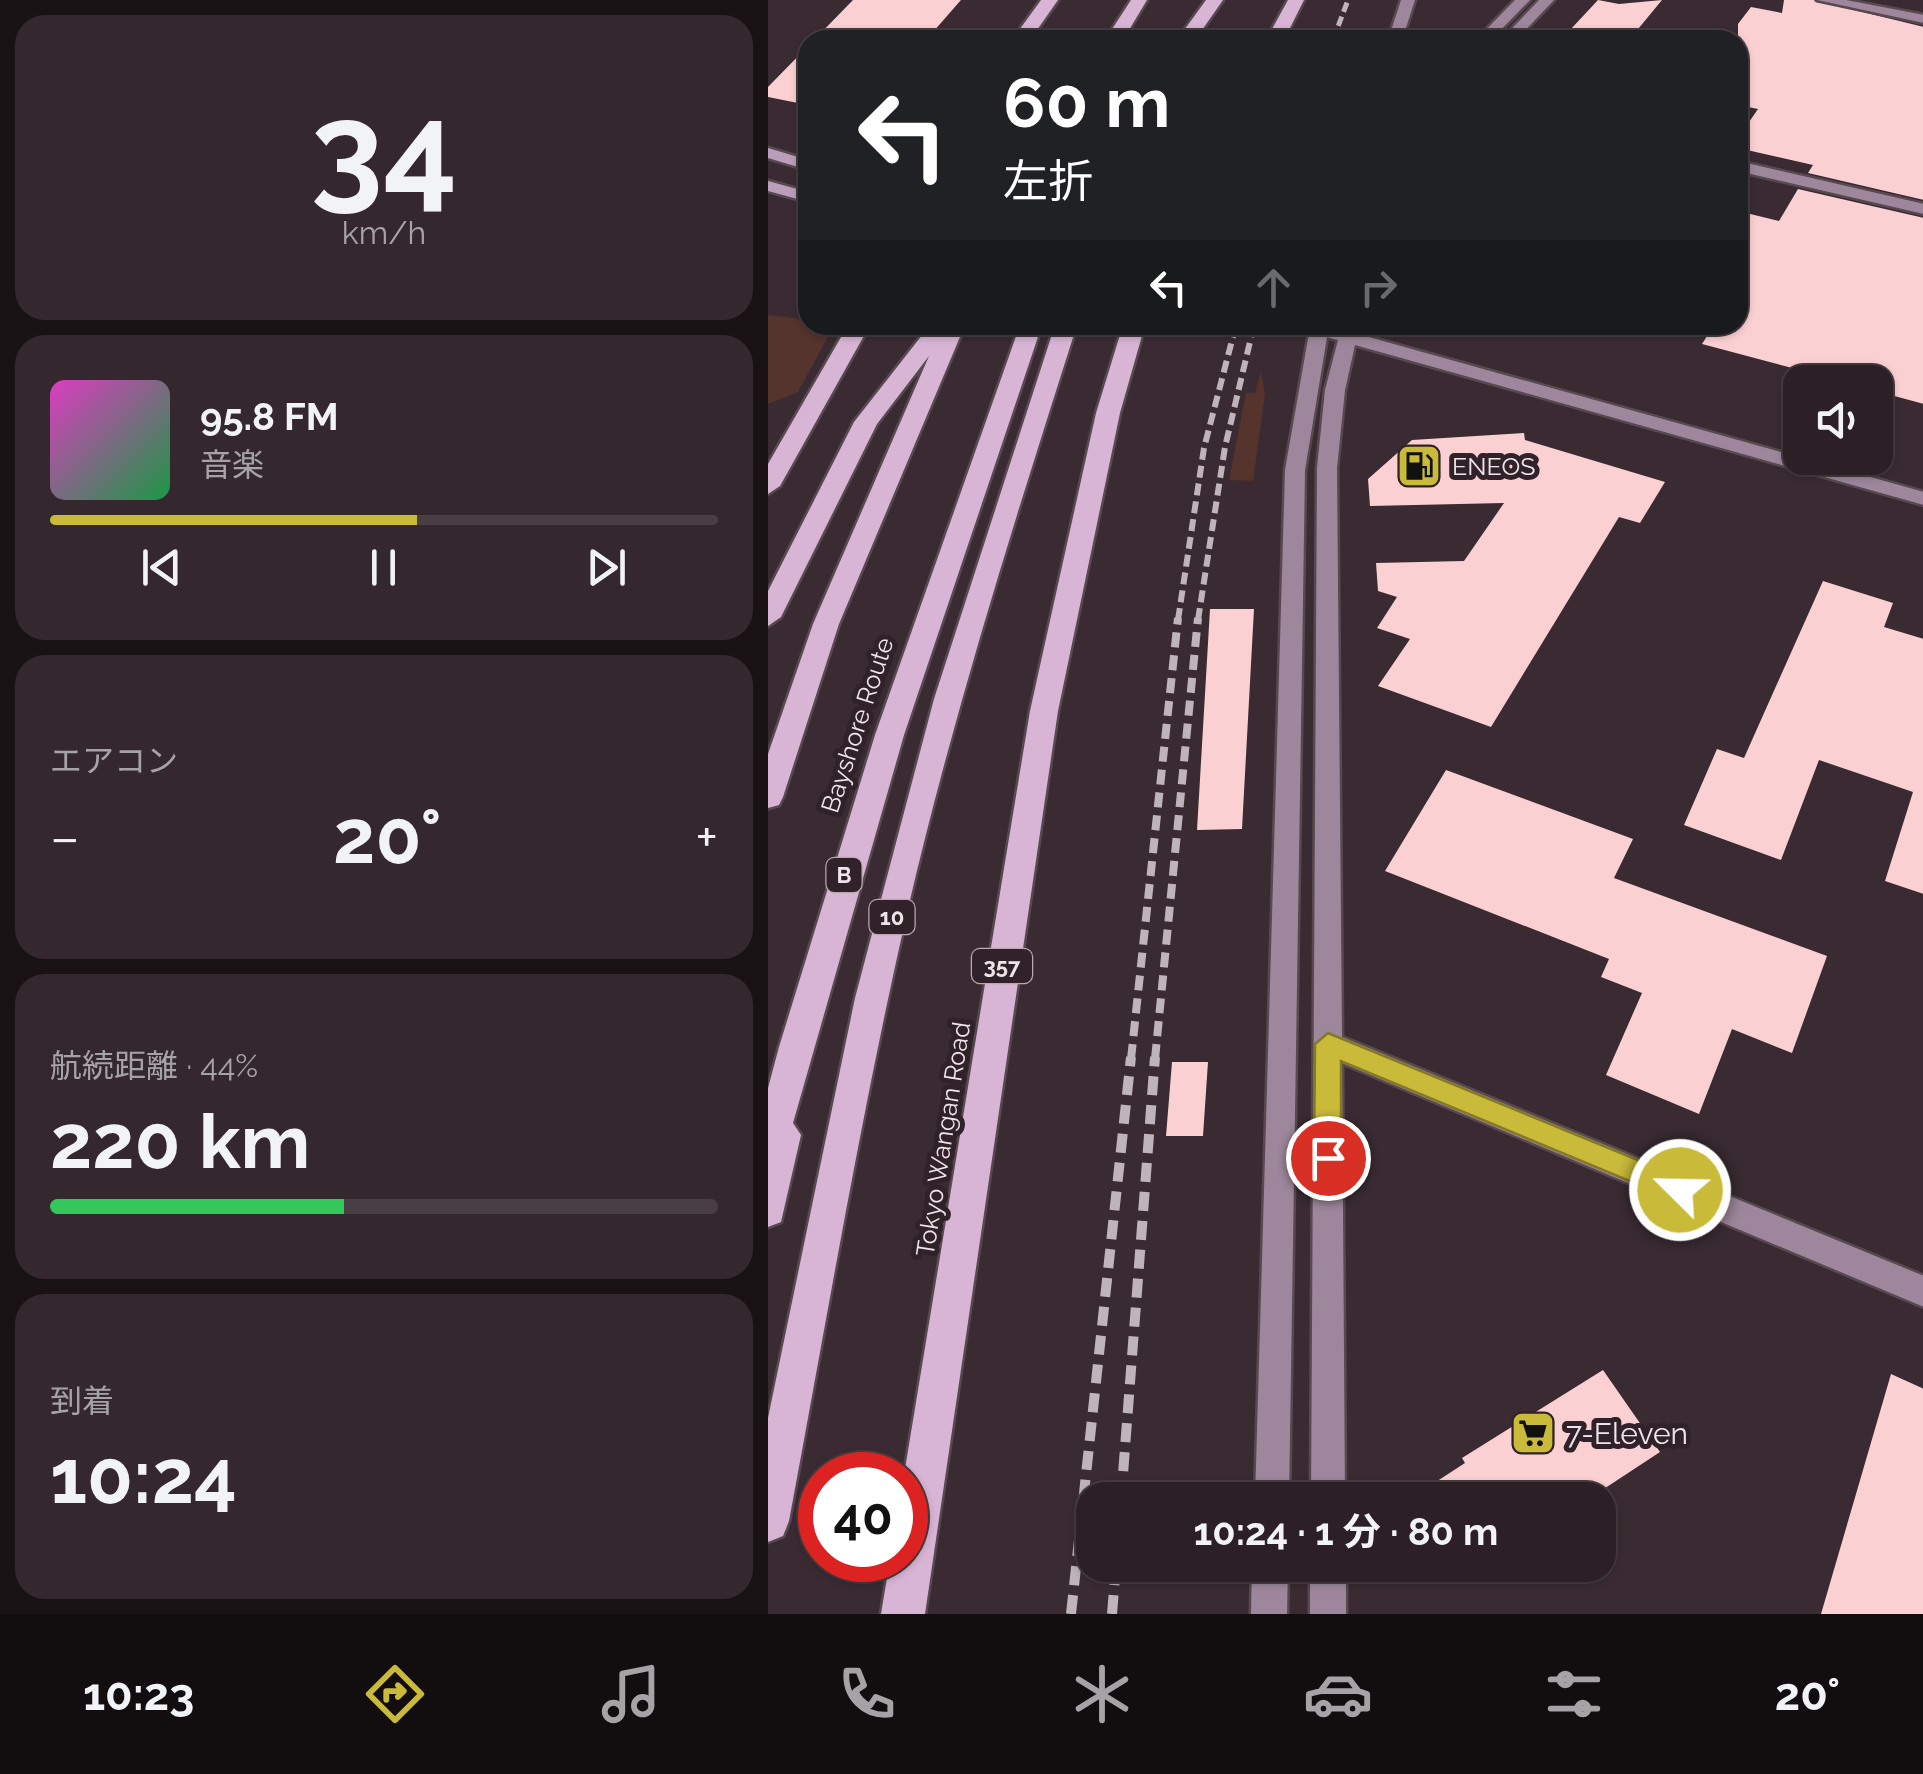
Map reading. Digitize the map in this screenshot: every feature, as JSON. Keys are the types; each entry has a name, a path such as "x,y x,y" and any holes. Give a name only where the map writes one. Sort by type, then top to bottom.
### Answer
{"highway":[{"path":"1028,30 1050,0"},
{"path":"1120,30 1139,0"},
{"path":"1176,30 1194,0"},
{"path":"1194,30 1216,0"},
{"path":"1280,30 1296,0"},
{"path":"768,486 853,335"},
{"path":"768,618 866,422 934,335"},
{"path":"768,796 826,624 885,477 949,335"},
{"name":"Bayshore Route","path":"768,1152 822,946 931,600 1027,335"},
{"name":"10","path":"768,1521 858,1063 913,826 975,605 1063,335"},
{"name":"Tokyo Wangan Road","path":"927,1452 1044,711 1108,413 1131,335"},
{"path":"768,1210 822,946"},
{"name":"Tokyo Wangan Road","path":"903,1614 907,1582"},
{"name":"357","path":"914,1582 916,1614"}],"main road":[{"path":"768,153 798,161"},
{"path":"768,186 798,194"}],"street":[{"path":"1398,30 1408,0"},
{"path":"1493,30 1523,0"},
{"path":"1518,30 1548,0"},
{"path":"1824,0 1924,19"},
{"path":"1748,168 1924,209"},
{"path":"1272,1482 1295,470 1316,335"},
{"path":"1328,1482 1327,468 1334,390 1348,335"},
{"path":"1359,335 1924,499"},
{"path":"1328,1044 1924,1292"},
{"path":"1268,1614 1269,1582"},
{"path":"1328,1582 1328,1614"}],"shaded area":[{"path":"768,315 798,319 798,335 829,335 798,392 768,404"},
{"path":"1261,372 1265,394 1253,481 1229,480 1246,393 1255,393"}],"building":[{"path":"853,0 961,0 935,30 824,30"},
{"path":"1598,0 1619,4 1662,0 1637,30 1570,30"},
{"path":"1784,0 1813,0 1924,27 1924,200 1808,173 1813,165 1748,150 1748,124 1758,109 1748,107 1748,30 1738,30 1738,24 1751,7 1782,13"},
{"path":"798,56 798,103 768,97 768,87"},
{"path":"1798,189 1924,218 1924,404 1893,396 1893,365 1783,366 1702,344 1708,335 1748,335 1748,213 1779,221"},
{"path":"1524,433 1525,440 1665,482 1640,523 1619,517 1491,727 1378,686 1410,639 1377,628 1397,597 1378,591 1376,563 1464,561 1504,503 1370,506 1368,479 1412,440"},
{"path":"1823,581 1893,603 1884,627 1924,639 1924,894 1885,881 1913,792 1819,760 1781,860 1684,825 1717,749 1744,758"},
{"path":"1210,609 1254,609 1242,829 1197,830"},
{"path":"1446,770 1633,839 1614,878 1827,956 1792,1053 1732,1029 1699,1114 1606,1075 1642,993 1601,977 1609,959 1385,871"},
{"path":"1172,1062 1208,1062 1203,1136 1166,1136"},
{"path":"1603,1370 1660,1452 1614,1482 1436,1482 1465,1463 1462,1458"},
{"path":"1891,1374 1924,1389 1924,1614 1821,1614"}],"railway":[{"path":"1337,30 1348,0"},
{"path":"1178,620 1204,448 1233,335"},
{"path":"1198,620 1225,447 1252,335"},
{"path":"1131,1059 1178,618"},
{"path":"1155,1059 1198,618"},
{"path":"1071,1614 1131,1057"},
{"path":"1122,1482 1155,1057"},
{"path":"1112,1614 1115,1582"}],"place":[{"name":"ENEOS","path":"1419,466"},
{"name":"7-Eleven","path":"1533,1433"}],"route":[{"path":"1328,1158 1328,1044 1680,1190"}]}
